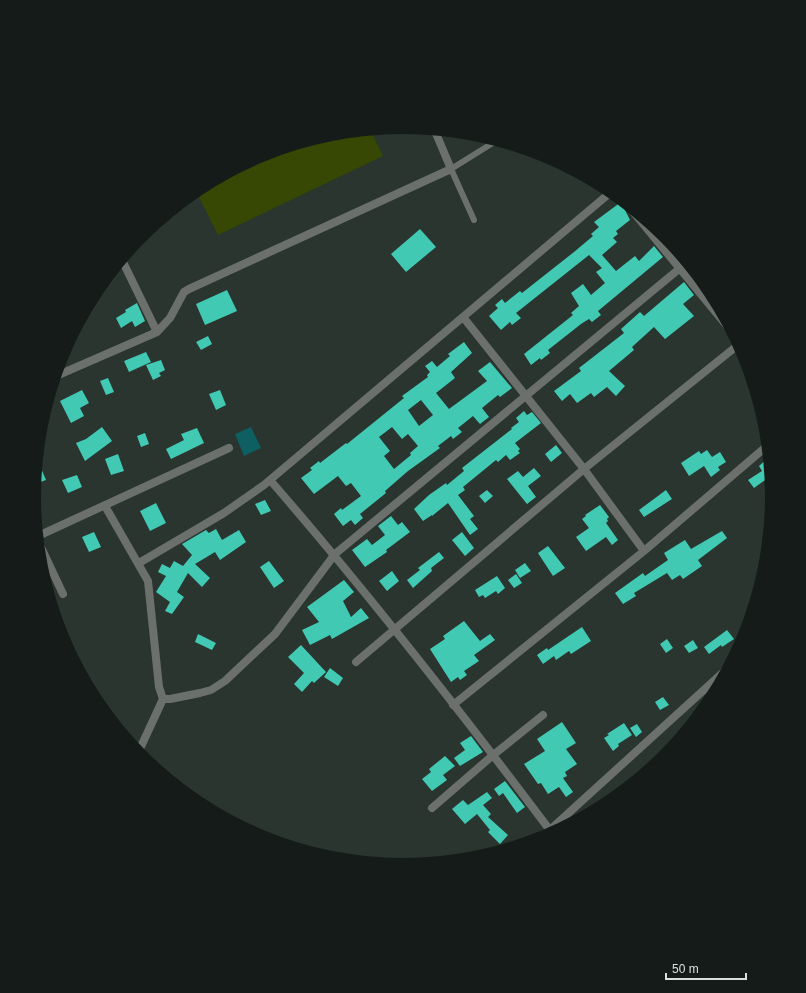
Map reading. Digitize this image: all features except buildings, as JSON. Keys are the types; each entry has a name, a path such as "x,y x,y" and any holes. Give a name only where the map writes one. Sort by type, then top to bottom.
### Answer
{"street":[{"path":"63,373 157,332 170,318 184,292 189,289 451,169 437,136"},
{"path":"139,563 224,513 270,480 605,197"},
{"path":"646,228 713,309"},
{"path":"125,266 157,332"},
{"path":"163,699 200,693 210,690 225,681 275,634 335,554 679,269"},
{"path":"463,317 584,469 644,551"},
{"path":"356,662 584,469 733,349"},
{"path":"43,534 229,448"},
{"path":"453,705 644,551 762,450"},
{"path":"270,480 335,554 396,629 548,828"},
{"path":"105,506 148,581 159,687 163,699 141,746"},
{"path":"47,559 63,594"},
{"path":"563,821 717,678"},
{"path":"432,808 492,756 543,715"}],"lane":[{"path":"474,220 451,169 490,145"}],"green space":[{"path":"373,136 383,156 218,235 199,198 222,183 264,162 309,147 332,141"}],"water":[{"path":"251,427 261,448 244,456 235,434"}]}
